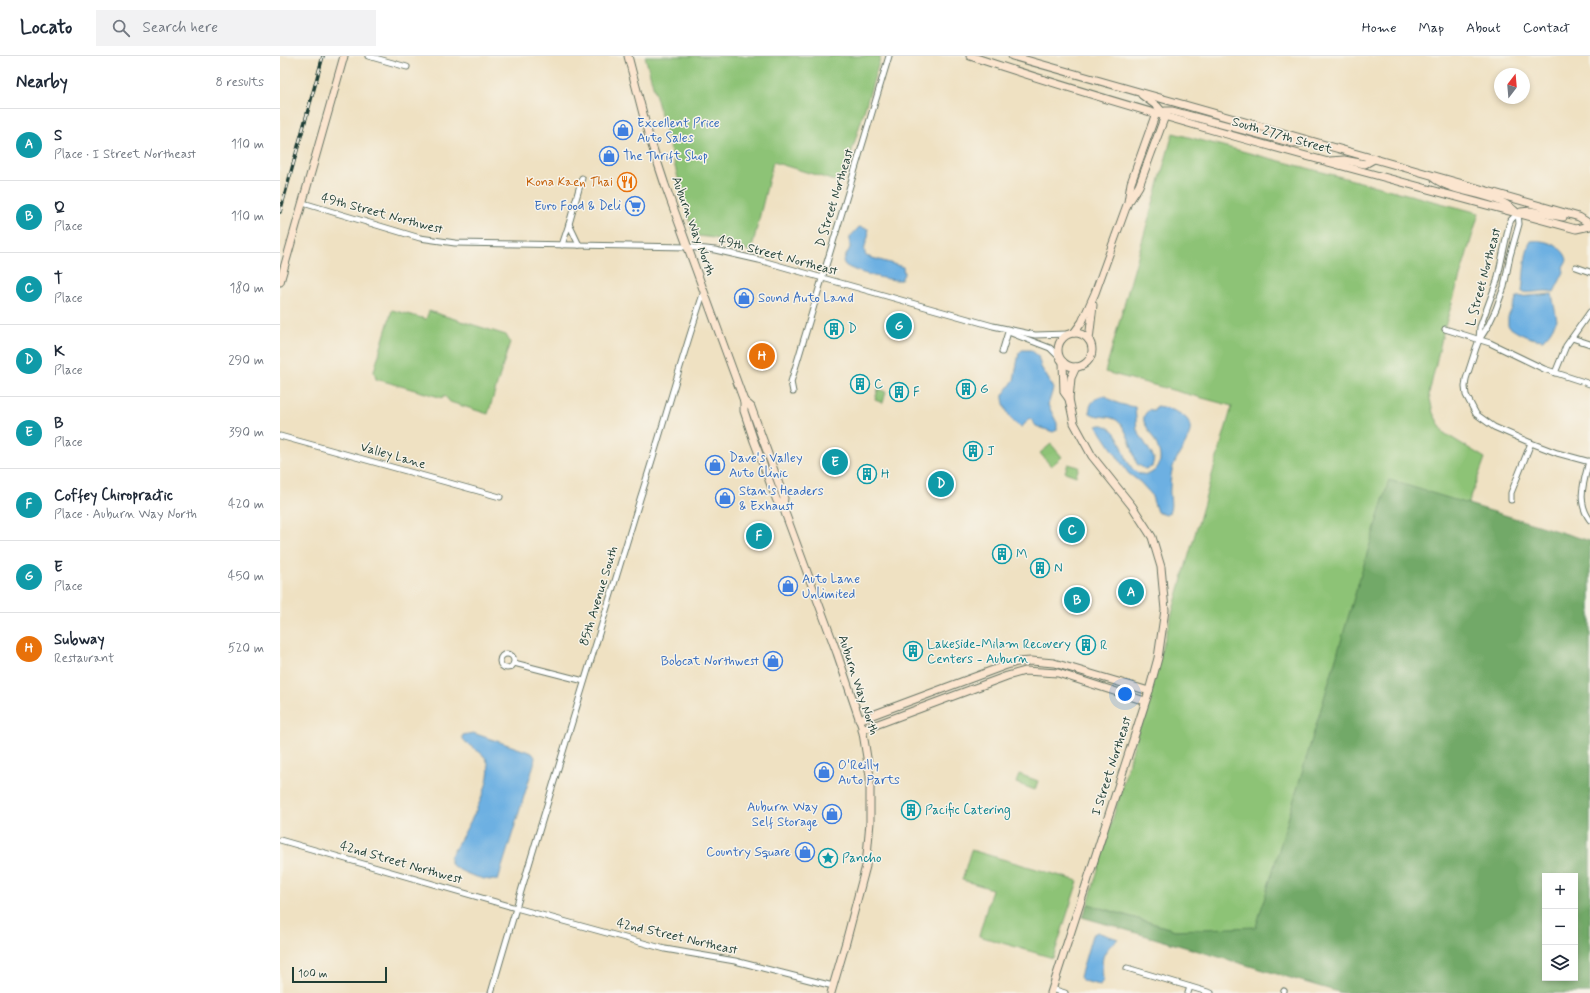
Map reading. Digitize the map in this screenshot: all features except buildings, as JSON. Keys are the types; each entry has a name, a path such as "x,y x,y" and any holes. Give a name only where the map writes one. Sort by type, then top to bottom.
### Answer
{"main road":[{"path":"280,282 344,56"},
{"name":"Auburn Way North","path":"628,56 650,139 665,185 744,401 744,411 767,477 777,501 784,505"},
{"name":"South 277th Street","path":"970,56 1072,89 1326,161 1576,229 1590,225"},
{"name":"South 277th Street","path":"1012,56 1579,217 1590,225"},
{"path":"1128,88 1148,98 1161,114"},
{"path":"1161,114 1172,111 1293,144 1311,141"},
{"path":"1095,293 1089,340 1091,345 1090,356 1083,364 1076,366 1068,365 1062,360 1058,347 1060,341 1082,322 1095,293 1128,202 1139,186 1161,114"},
{"path":"1326,161 1344,160 1365,164 1374,159"},
{"path":"1430,175 1444,185 1509,205 1518,213 1530,211 1567,218 1579,217"},
{"path":"1071,333 1080,334 1089,340"},
{"name":"I Street Northeast","path":"1062,360 1064,392 1069,399"},
{"name":"I Street Northeast","path":"1051,991 1149,691 1158,658 1165,610 1161,566 1152,536 1132,506 1092,456 1074,423 1069,399 1071,378 1076,366"},
{"name":"Auburn Way North","path":"744,401 751,407 837,653 862,730 870,776 870,822 866,866 832,989"},
{"path":"859,720 1017,662 1031,661 1054,663 1149,691"},
{"path":"862,730 1007,676 1025,671 1058,674 1145,701"}],"street":[{"path":"368,56 406,67"},
{"name":"D Street Northeast","path":"793,392 791,382 889,56"},
{"path":"562,245 582,178"},
{"name":"49th Street Northwest","path":"303,204 420,238 455,243"},
{"name":"L Street Northeast","path":"1479,340 1488,326 1504,288 1510,256 1519,224 1518,213"},
{"name":"L Street Northeast","path":"1518,213 1510,225 1497,281 1480,328 1479,340 1465,382 1466,395 1476,414 1485,421 1531,443"},
{"path":"568,224 579,245"},
{"name":"49th Street Northeast","path":"455,243 688,247 715,250 759,260 993,326 1035,335 1071,333"},
{"path":"1576,267 1590,272"},
{"name":"85th Avenue South","path":"491,993 680,364 704,291"},
{"path":"1555,373 1566,346 1590,312"},
{"name":"49th Street Northeast","path":"993,326 1042,344 1055,351 1062,360"},
{"path":"1445,329 1505,349 1555,373 1590,384"},
{"path":"1002,352 1008,332"},
{"path":"1572,338 1590,344"},
{"name":"Valley Lane","path":"280,436 500,497"},
{"path":"1511,500 1511,493 1531,443 1557,453 1589,462 1582,490 1582,501 1584,510 1590,520"},
{"path":"514,663 584,681"},
{"name":"42nd Street Northwest","path":"280,840 516,908"},
{"name":"42nd Street Northeast","path":"516,908 665,949 735,961 832,989"},
{"path":"1127,968 1211,993"},
{"path":"1188,993 1190,987"},
{"path":"1051,991 1065,993"}],"green space":[{"path":"645,56 881,56 842,183 773,162 751,252 714,238 699,236 693,233"},
{"path":"1173,133 1479,213 1443,333 1429,394 1433,413 1444,433 1485,458 1468,505 1389,481 1256,928 1175,930 1088,904 1232,406 1105,372"},
{"path":"392,310 426,319 429,311 506,335 510,342 488,414 450,402 444,395 443,398 376,379 374,371"},
{"path":"878,389 886,392 883,403 875,400"},
{"path":"1051,444 1062,457 1051,466 1040,453"},
{"path":"1068,464 1079,467 1076,476 1065,472"},
{"path":"1389,480 1590,541 1590,993 1342,993 1082,917 1088,904 1175,930 1256,927"},
{"path":"1019,774 1038,781 1035,790 1016,783"},
{"path":"971,850 1078,881 1053,958 979,936 992,889 962,880"}],"water":[{"path":"859,227 868,229 869,232 865,245 866,256 903,267 904,274 901,280 872,276 849,268 845,265 843,261 850,248 850,237"},
{"path":"1531,241 1542,241 1553,244 1565,255 1567,260 1563,267 1564,272 1554,292 1522,292 1527,251"},
{"path":"1552,294 1557,320 1543,340 1524,336 1508,326 1508,317 1517,297"},
{"path":"1022,350 1031,350 1038,356 1041,367 1053,389 1048,405 1057,423 1057,430 1053,432 1036,426 1031,419 1029,419 1022,427 1018,425 1011,419 1004,404 1003,395 1014,380 1019,353"},
{"path":"1101,396 1106,396 1119,404 1135,407 1137,430 1154,458 1152,467 1145,469 1137,464 1131,445 1122,425 1112,418 1090,413 1092,403"},
{"path":"1156,406 1170,409 1179,413 1188,420 1190,426 1190,433 1172,469 1170,486 1171,507 1169,513 1166,515 1157,512 1151,494 1140,482 1128,473 1097,426 1105,426 1115,433 1129,464 1134,470 1140,474 1149,474 1156,469 1160,457 1155,442 1144,422 1144,418 1150,409 1154,410"},
{"path":"473,733 532,753 535,757 498,880 472,876 459,870 450,863 450,857 476,811 489,773 488,763 483,755 464,741 462,737 463,735"},
{"path":"1097,932 1118,939 1112,944 1103,957 1103,981 1100,985 1083,981 1080,977 1092,935"}],"railway":[{"path":"280,212 323,56"}],"place":[{"name":"Excellent Price Auto Sales","path":"623,130"},
{"name":"The Thrift Shop","path":"609,156"},
{"name":"Kona Kaen Thai","path":"627,182"},
{"name":"Euro Food & Deli","path":"635,206"},
{"name":"Sound Auto Land","path":"744,298"},
{"name":"E","path":"899,326"},
{"name":"D","path":"834,329"},
{"name":"Subway","path":"762,356"},
{"name":"C","path":"860,384"},
{"name":"G","path":"966,389"},
{"name":"F","path":"899,392"},
{"name":"J","path":"973,451"},
{"name":"B","path":"835,462"},
{"name":"Dave's Valley Auto Clinic","path":"715,465"},
{"name":"H","path":"867,474"},
{"name":"K","path":"941,484"},
{"name":"Stan's Headers & Exhaust","path":"725,498"},
{"name":"T","path":"1072,530"},
{"name":"Coffey Chiropractic","path":"759,536"},
{"name":"M","path":"1002,554"},
{"name":"N","path":"1040,568"},
{"name":"Auto Lane Unlimited","path":"788,586"},
{"name":"S","path":"1131,592"},
{"name":"Q","path":"1077,600"},
{"name":"R","path":"1086,645"},
{"name":"Lakeside-Milam Recovery Centers - Auburn","path":"913,651"},
{"name":"Bobcat Northwest","path":"773,661"},
{"name":"O'Reilly Auto Parts","path":"824,772"},
{"name":"Pacific Catering","path":"911,810"},
{"name":"Auburn Way Self Storage","path":"832,814"},
{"name":"Country Square","path":"805,852"},
{"name":"Pancho","path":"828,858"}]}
